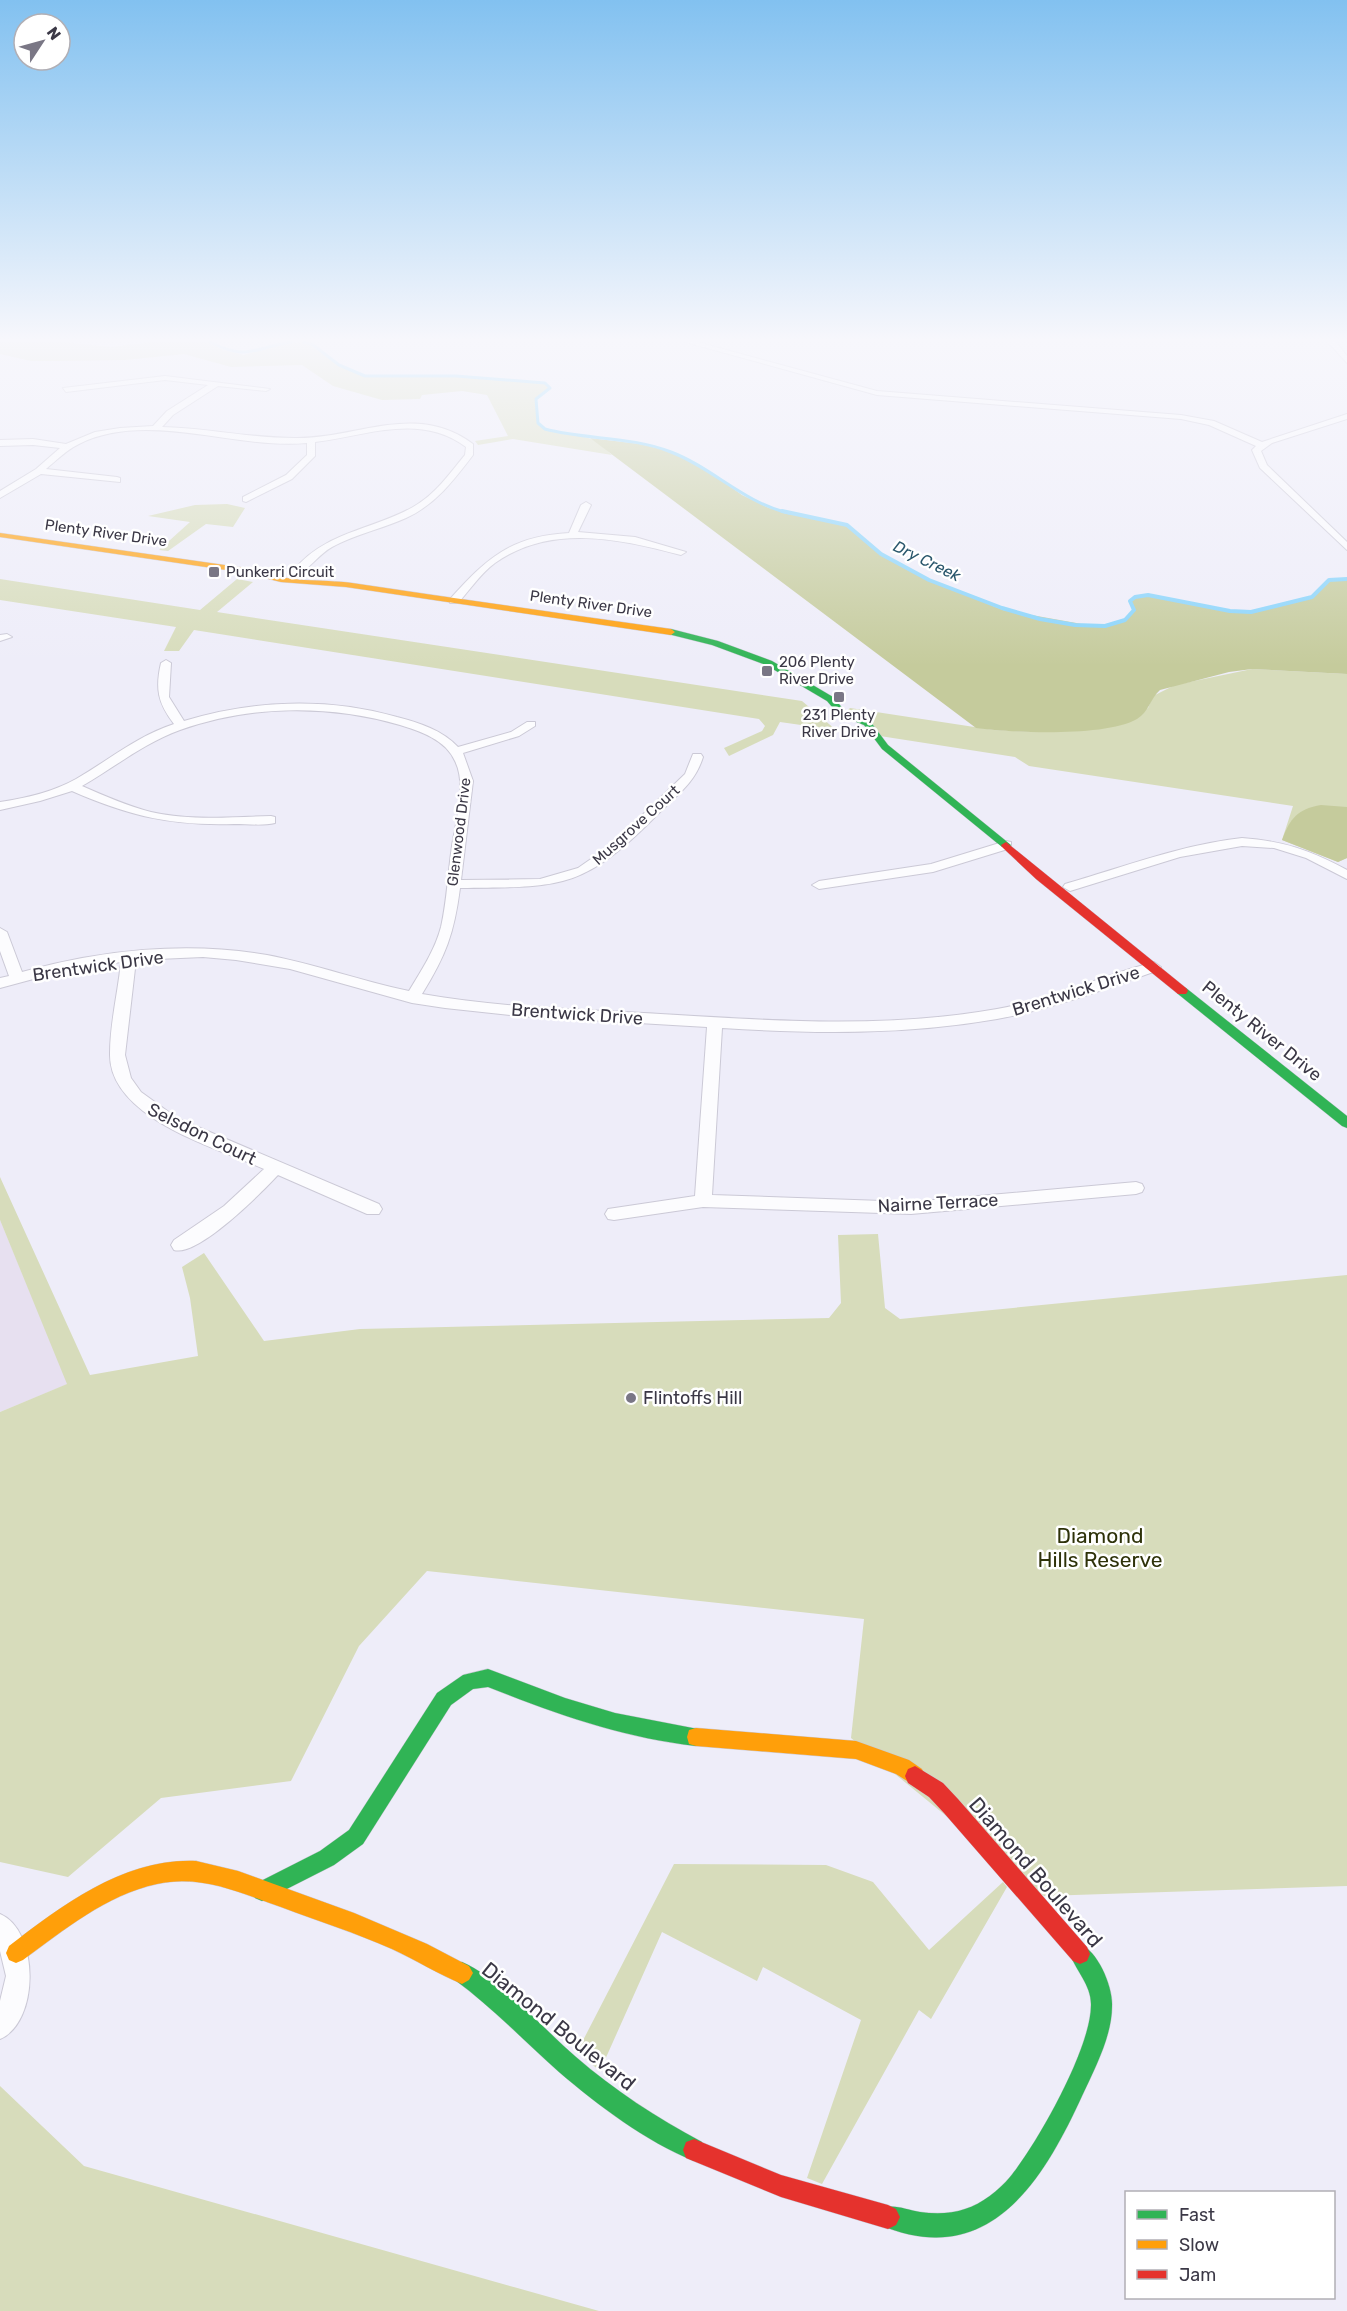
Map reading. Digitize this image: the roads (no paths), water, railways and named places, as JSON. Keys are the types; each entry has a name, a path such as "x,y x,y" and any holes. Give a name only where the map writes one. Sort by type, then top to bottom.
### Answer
{"street":[{"path":"0,495 39,471 62,450"},
{"path":"246,499 300,470 311,456 311,450"},
{"path":"289,575 310,558 339,541 399,518 424,505 470,450"},
{"path":"1256,450 1263,466 1347,547"},
{"path":"39,471 117,480"},
{"path":"572,536 586,505"},
{"name":"Plenty River Drive","path":"0,535 289,575 699,639 769,663 830,699 842,713 867,723 885,747 1066,891 1154,967 1347,1123"},
{"path":"454,601 491,561 531,543 572,536 631,538 681,552"},
{"path":"165,663 161,686 163,702 181,725"},
{"name":"Glenwood Drive","path":"0,806 39,798 72,786 130,749 181,725 217,716 304,707 349,710 393,718 434,734 458,752 465,765 467,781 448,927 436,959 412,998"},
{"path":"458,752 515,734 531,724"},
{"name":"Musgrove Court","path":"453,884 547,882 570,877 589,868 606,856 691,775 697,757"},
{"path":"72,786 116,806 163,817 188,820 271,820"},
{"path":"1066,891 1198,847 1243,841 1299,851 1328,863 1347,875"},
{"path":"819,885 933,868 1006,845"},
{"path":"1081,896 1136,869"},
{"name":"Plenty River Drive","path":"1066,891 1081,896 1124,933 1154,967"},
{"path":"0,932 17,978"},
{"name":"Brentwick Drive","path":"0,983 129,958 202,954 264,959 412,998 517,1011 715,1023 835,1026 957,1019 997,1014 1065,998 1154,967"},
{"name":"Selsdon Court","path":"129,958 117,1056 119,1070 132,1095 145,1107 171,1122 373,1209"},
{"path":"703,1201 715,1023"},
{"path":"180,1245 213,1226 242,1202 274,1168"},
{"name":"Nairne Terrace","path":"614,1215 703,1201 911,1208 1136,1188"},
{"name":"Diamond Boulevard","path":"16,1953 98,1898 134,1880 187,1870 204,1872 375,1931 436,1957 487,1990 590,2082 663,2132 708,2158 783,2188 911,2224 936,2226 975,2218 988,2211 1017,2186 1041,2153 1101,2024 1102,1995 1079,1952 936,1790 902,1767 882,1757 837,1747 656,1734 621,1728 555,1706 488,1678 475,1678 463,1683 444,1699 356,1837 327,1858 262,1891"},
{"path":"0,1927 16,1953 19,1977 17,1992 0,2026"}],"waterway":[{"name":"Dry Creek","path":"665,450 701,467 757,502 784,511"},
{"name":"Dry Creek","path":"784,511 847,525 881,554 929,580 1002,608 1040,619 1075,625 1105,626 1125,620 1134,610 1130,601 1135,597 1148,595 1230,611 1251,612 1312,597 1329,580 1347,579"},
{"name":"Dry Creek","path":"784,511 789,513"}],"place":[{"name":"Punkerri Circuit","path":"214,572"},
{"name":"206 Plenty River Drive","path":"767,671"},
{"name":"231 Plenty River Drive","path":"839,697"},
{"name":"Flintoffs Hill","path":"631,1398"}],"park label":[{"name":"Diamond Hills Reserve","path":"1100,1547"}]}
